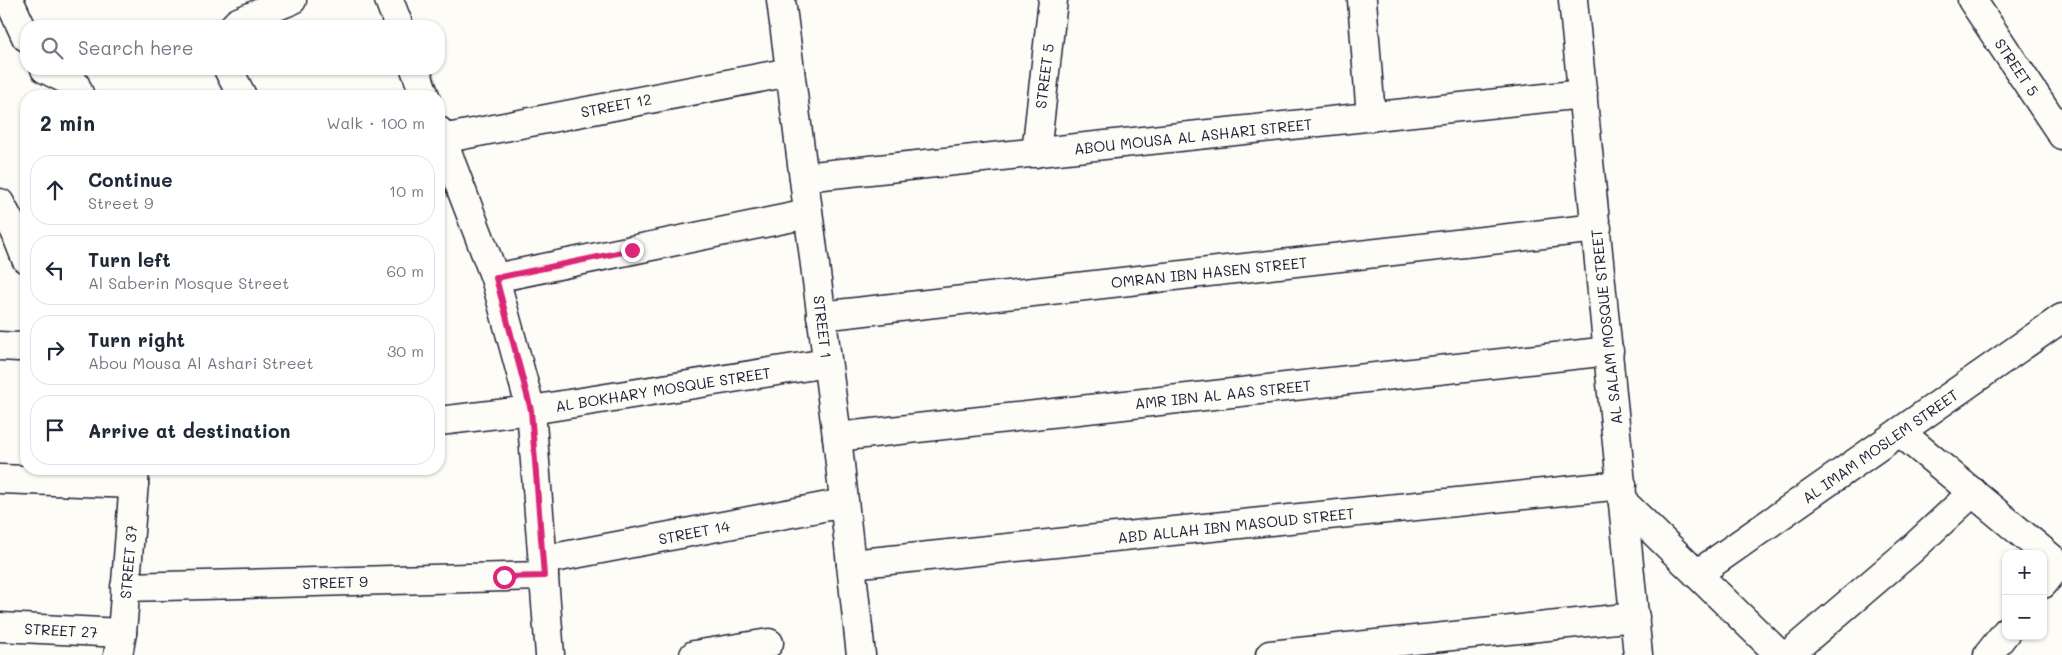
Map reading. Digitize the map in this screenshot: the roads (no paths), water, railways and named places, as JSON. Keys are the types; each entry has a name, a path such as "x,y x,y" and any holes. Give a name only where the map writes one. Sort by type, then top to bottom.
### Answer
{"street":[{"path":"9,0 20,24"},
{"path":"243,20 292,0"},
{"path":"389,0 397,20"},
{"name":"STREET 1","path":"781,0 828,363 861,655"},
{"name":"STREET 5","path":"1036,153 1053,0"},
{"path":"1362,0 1371,116"},
{"name":"AL SALAM MOSQUE STREET","path":"1573,0 1638,655"},
{"name":"STREET 5","path":"1972,0 2062,135"},
{"name":"STREET 12","path":"445,134 790,72"},
{"path":"57,75 75,84 78,90"},
{"path":"231,75 239,90"},
{"path":"417,75 423,90"},
{"name":"ABOU MOUSA AL ASHARI STREET","path":"804,178 1583,94"},
{"path":"445,148 496,278 531,410 550,655"},
{"path":"0,203 20,228"},
{"path":"496,278 808,214"},
{"name":"OMRAN IBN HASEN STREET","path":"822,316 1596,228"},
{"name":"AL IMAM MOSLEM STREET","path":"1697,574 1900,432 2058,328"},
{"path":"0,346 20,346"},
{"name":"AMR IBN AL AAS STREET","path":"837,437 1609,351"},
{"name":"AL BOKHARY MOSQUE STREET","path":"445,420 531,410 828,363"},
{"path":"1900,432 1973,492 2055,572"},
{"path":"0,479 135,476"},
{"name":"STREET 37","path":"120,644 135,476"},
{"path":"1788,655 1911,550 1973,492"},
{"path":"1623,494 1697,574 1780,655"},
{"name":"ABD ALLAH IBN MASOUD STREET","path":"851,564 1623,494"},
{"name":"STREET 14","path":"544,568 844,503"},
{"name":"STREET 9","path":"125,587 544,568"},
{"path":"1270,655 1635,616"},
{"name":"STREET 27","path":"0,627 120,644"},
{"path":"1988,655 2002,637"},
{"path":"704,654 768,644"}]}
